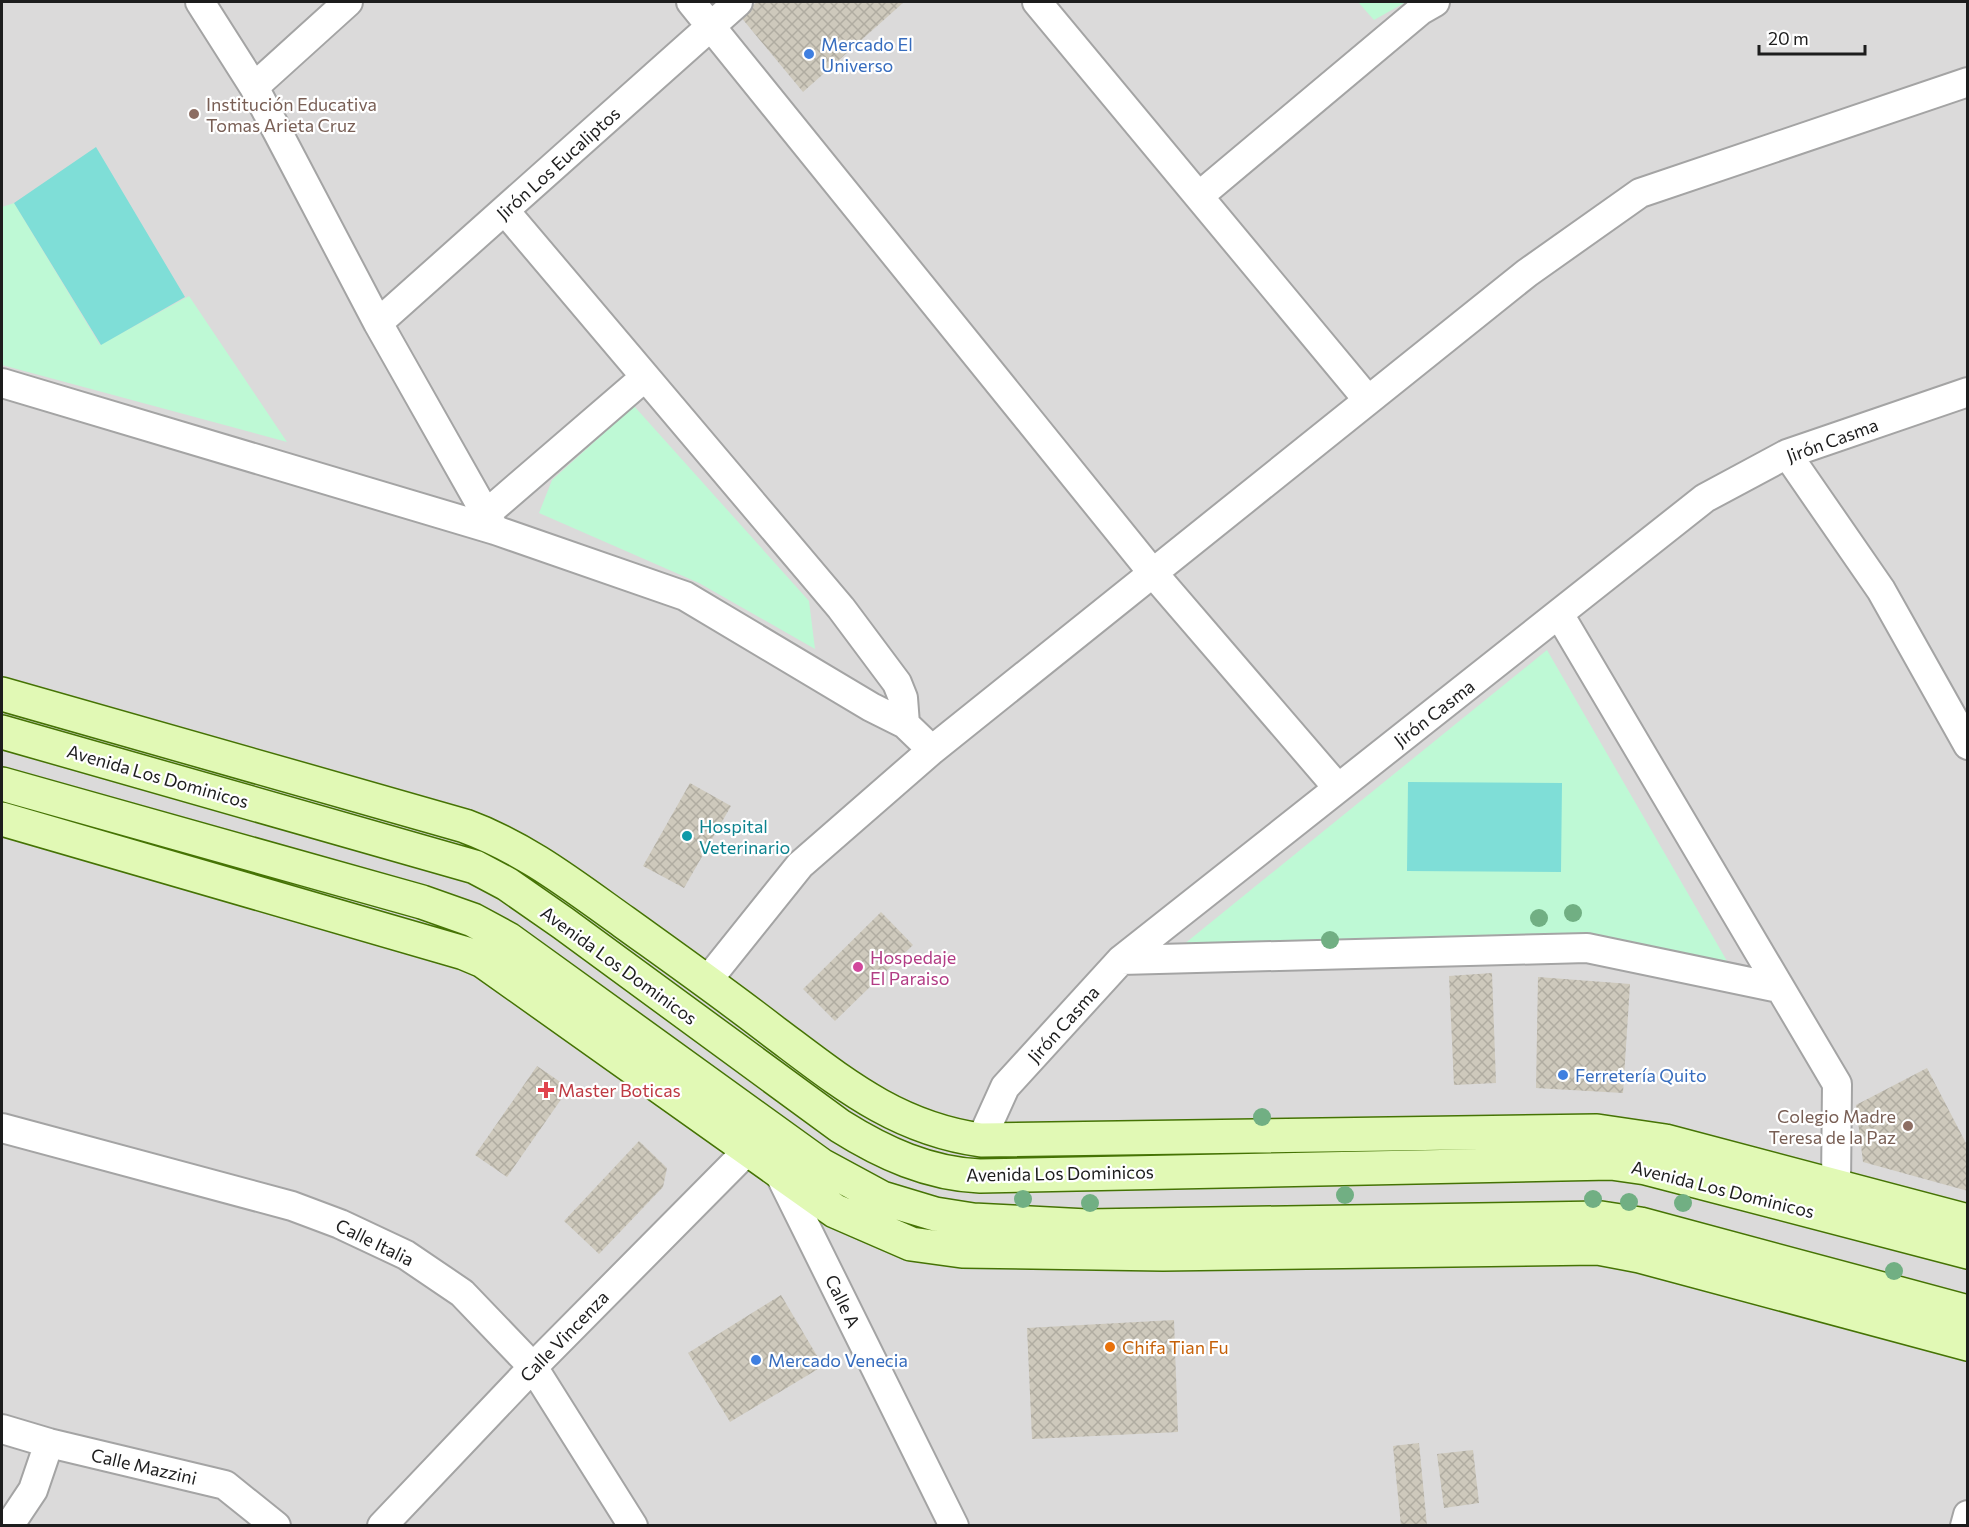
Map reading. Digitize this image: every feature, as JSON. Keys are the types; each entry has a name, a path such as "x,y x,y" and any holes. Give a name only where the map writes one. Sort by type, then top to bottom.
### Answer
{"main road":[{"name":"Avenida Los Dominicos","path":"2,694 492,836 541,862 707,981 868,1101 917,1125 981,1140 1597,1131 1642,1136 1968,1221"},
{"name":"Avenida Los Dominicos","path":"2,732 458,861 491,874 563,923 840,1126 885,1152 926,1167 980,1176 1403,1166 1589,1163 1631,1165 1968,1252"},
{"path":"2,784 443,908 491,929 820,1165 864,1190 907,1207 953,1218 1087,1226 1581,1217 1621,1220 1968,1312"},
{"path":"2,819 464,953 483,961 749,1149 779,1173 851,1220 919,1245 962,1251 1163,1254 1598,1248 1640,1256 1968,1344"},
{"path":"304,869 378,928"},
{"path":"563,923 629,925"},
{"path":"1403,1166 1480,1134"},
{"path":"1087,1226 1163,1254"}],"street":[{"path":"200,2 254,87 378,323 490,522"},
{"path":"254,87 348,2"},
{"path":"691,2 1152,572 1338,788"},
{"name":"Jirón Los Eucaliptos","path":"378,323 738,2"},
{"path":"1037,2 1368,400"},
{"path":"1199,196 1421,10 1435,2"},
{"path":"707,981 800,865 932,750 1527,273 1640,194 1968,82"},
{"path":"505,211 841,608 890,672 903,698 905,724"},
{"path":"490,522 645,377"},
{"path":"2,383 490,522 685,596 871,707 905,724 932,750"},
{"name":"Jirón Casma","path":"981,1140 1005,1087 1121,960 1705,498 1787,454 1968,392"},
{"path":"1787,454 1881,590 1968,745"},
{"path":"1559,614 1837,1084 1836,1185"},
{"path":"1121,960 1587,948 1779,988"},
{"name":"Calle Italia","path":"2,1128 292,1206 340,1224 406,1255 462,1293 533,1367 633,1526"},
{"name":"Calle Vincenza","path":"382,1526 533,1367 749,1149"},
{"name":"Calle A","path":"779,1173 954,1526"},
{"name":"Calle Mazzini","path":"2,1429 49,1443 225,1485 276,1526"},
{"path":"9,1526 33,1490 49,1443"},
{"path":"1965,1526 1968,1515"}],"shaded area":[{"path":"2,2 1967,2 1967,1525 2,1525"},
{"path":"96,147 185,297 101,345 14,203"},
{"path":"1408,782 1562,783 1561,872 1407,871"}],"green space":[{"path":"1358,2 1406,2 1374,20"},
{"path":"14,203 100,345 189,296 287,442 2,365 2,207"},
{"path":"634,406 809,601 815,649 699,583 539,513 552,480"},
{"path":"1547,650 1727,961 1590,935 1183,945"}],"building":[{"name":"Mercado El Universo","path":"757,2 904,2 803,92 740,16"},
{"name":"Hospital Veterinario","path":"690,783 731,806 684,888 643,866"},
{"name":"Hospedaje El Paraiso","path":"881,912 913,945 835,1021 803,989"},
{"path":"1492,973 1496,1083 1454,1085 1449,976"},
{"path":"1538,977 1630,984 1623,1093 1536,1088"},
{"path":"537,1066 569,1088 507,1177 475,1155"},
{"name":"Colegio Madre Teresa de la Paz","path":"1927,1068 1968,1147 1968,1191 1863,1162 1856,1105"},
{"path":"639,1141 667,1168 663,1187 599,1254 564,1221"},
{"name":"Mercado Venecia","path":"781,1295 823,1366 730,1422 688,1353"},
{"path":"1174,1320 1178,1432 1032,1439 1027,1328"},
{"path":"1419,1443 1427,1526 1401,1526 1393,1446"},
{"path":"1473,1450 1479,1503 1444,1508 1437,1454"}],"place":[{"name":"Mercado El Universo","path":"809,54"},
{"name":"Institución Educativa Tomas Arieta Cruz","path":"194,114"},
{"name":"Hospital Veterinario","path":"687,836"},
{"name":"Hospedaje El Paraiso","path":"858,967"},
{"name":"Ferretería Quito","path":"1563,1075"},
{"name":"Master Boticas","path":"546,1090"},
{"name":"Colegio Madre Teresa de la Paz","path":"1908,1126"},
{"name":"Chifa Tian Fu","path":"1110,1347"},
{"name":"Mercado Venecia","path":"756,1360"}]}
